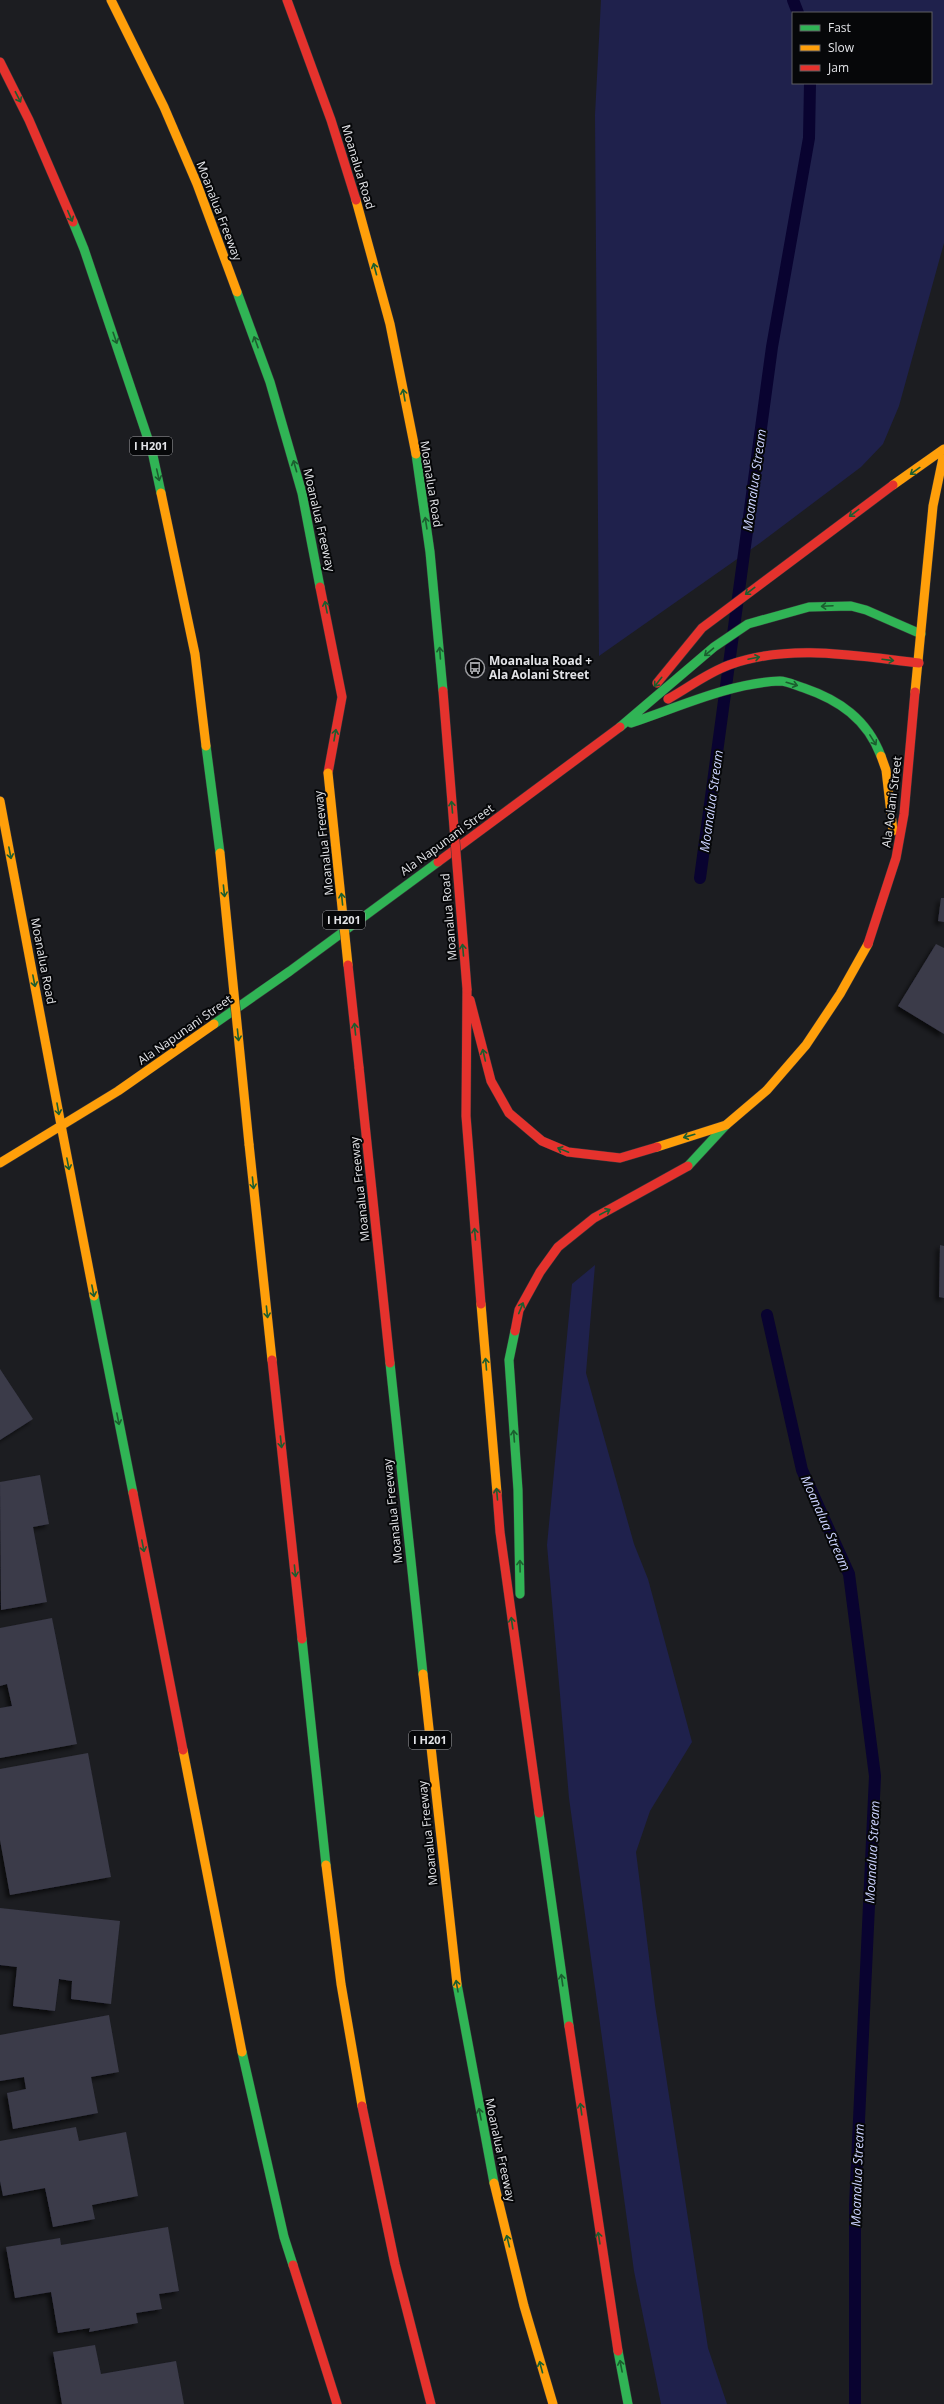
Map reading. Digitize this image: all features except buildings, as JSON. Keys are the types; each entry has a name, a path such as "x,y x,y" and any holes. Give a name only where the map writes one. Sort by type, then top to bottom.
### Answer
{"main road":[{"name":"Moanalua Freeway","path":"111,0 164,107 197,184 270,382 302,493 342,697 328,773 453,1960 490,2166 524,2306 553,2404"},
{"name":"Moanalua Road","path":"286,0 308,55 350,180 390,324 427,532 436,600 466,989"},
{"name":"I H201","path":"0,62 29,120 84,249 152,451 195,654 203,724 214,793 249,1144 324,1845 341,1984 365,2124 395,2264 431,2404"},
{"path":"620,727 702,628 869,502 886,492 944,449"},
{"name":"Ala Aolani Street","path":"523,1703 518,1490 509,1360 519,1310 540,1272 558,1247 594,1218 684,1170 726,1125 766,1090 806,1045 840,994 867,946 896,858 904,814 919,663 932,506 944,453"},
{"name":"Ala Napunani Street","path":"0,1163 118,1091 290,971 620,727 714,647 748,624 808,607 851,606 866,610 921,634"},
{"path":"620,727 728,665 756,657 792,654 857,656 919,663"},
{"path":"620,727 740,688 782,681 827,696 848,710 866,728 878,749 886,770 896,858"},
{"name":"Moanalua Road","path":"0,801 61,1125 240,2041 284,2237 337,2404"},
{"path":"466,989 491,1081 509,1113 542,1141 568,1152 620,1158 726,1125"},
{"path":"466,989 466,1116 474,1235 500,1532 594,2202 614,2335 628,2404"}],"shaded area":[{"path":"601,0 944,0 944,243 899,406 883,444 861,467 760,543 599,656 595,115"},
{"path":"595,1265 586,1373 634,1544 648,1579 692,1742 650,1811 636,1852 655,2005 708,2348 727,2404 661,2404 634,2271 569,1798 547,1545 572,1284"}],"waterway":[{"name":"Moanalua Stream","path":"793,0 798,12"},
{"name":"Moanalua Stream","path":"700,878 772,347 809,138 810,84"},
{"name":"Moanalua Stream","path":"767,1315 802,1470 849,1574 875,1776 855,2206 855,2404"}],"traffic: fast":[{"path":"73,222 84,249 152,451 161,493"},
{"path":"237,292 270,382 302,493 320,587"},
{"path":"416,454 430,552 443,691"},
{"path":"620,727 714,647 748,624 809,607 851,606 866,610 921,634"},
{"path":"631,723 686,703 742,686 783,681 829,698 840,705 860,721 868,731 881,756"},
{"path":"206,746 220,853"},
{"path":"214,1024 290,971 438,862"},
{"path":"688,1166 726,1125"},
{"path":"94,1296 133,1493"},
{"path":"515,1331 509,1360 518,1490 520,1594"},
{"path":"390,1363 423,1674"},
{"path":"302,1639 326,1865"},
{"path":"539,1813 569,2026"},
{"path":"457,1984 494,2183"},
{"path":"242,2052 284,2237 293,2265"},
{"path":"618,2351 628,2404"}],"traffic: slow":[{"path":"111,0 164,107 197,184 237,292"},
{"path":"356,200 390,324 416,454"},
{"path":"893,485 944,449"},
{"path":"915,692 933,506 944,453"},
{"path":"161,493 195,654 206,746"},
{"path":"881,756 886,770 893,831"},
{"path":"328,773 348,965"},
{"path":"0,801 61,1125"},
{"path":"220,853 249,1144"},
{"path":"657,1147 726,1125 767,1090 806,1045 840,994 868,944"},
{"path":"0,1163 118,1091 214,1024"},
{"path":"61,1125 94,1296"},
{"path":"249,1144 272,1360"},
{"path":"481,1304 497,1493"},
{"path":"423,1674 457,1984"},
{"path":"183,1750 242,2052"},
{"path":"326,1865 341,1984 362,2106"},
{"path":"494,2183 524,2306 553,2404"}],"traffic: jam":[{"path":"287,0 331,120 356,200"},
{"path":"0,62 29,120 73,222"},
{"path":"657,683 702,628 893,485"},
{"path":"320,587 342,697 328,773"},
{"path":"668,699 721,668 752,658 775,654 823,653 919,663"},
{"path":"443,691 467,989"},
{"path":"868,944 896,858 904,814 915,692"},
{"path":"438,862 620,727"},
{"path":"348,965 359,1067"},
{"path":"467,989 466,1116 481,1304"},
{"path":"470,1000 491,1081 509,1113 542,1141 568,1152 620,1158 657,1147"},
{"path":"359,1067 390,1363"},
{"path":"515,1331 519,1310 540,1272 558,1247 594,1218 688,1166"},
{"path":"272,1360 302,1639"},
{"path":"133,1493 183,1750"},
{"path":"497,1493 500,1532 539,1813"},
{"path":"569,2026 618,2351"},
{"path":"362,2106 395,2264 431,2404"},
{"path":"293,2265 337,2404"}],"place":[{"name":"Moanalua Road + Ala Aolani Street","path":"475,668"}]}
